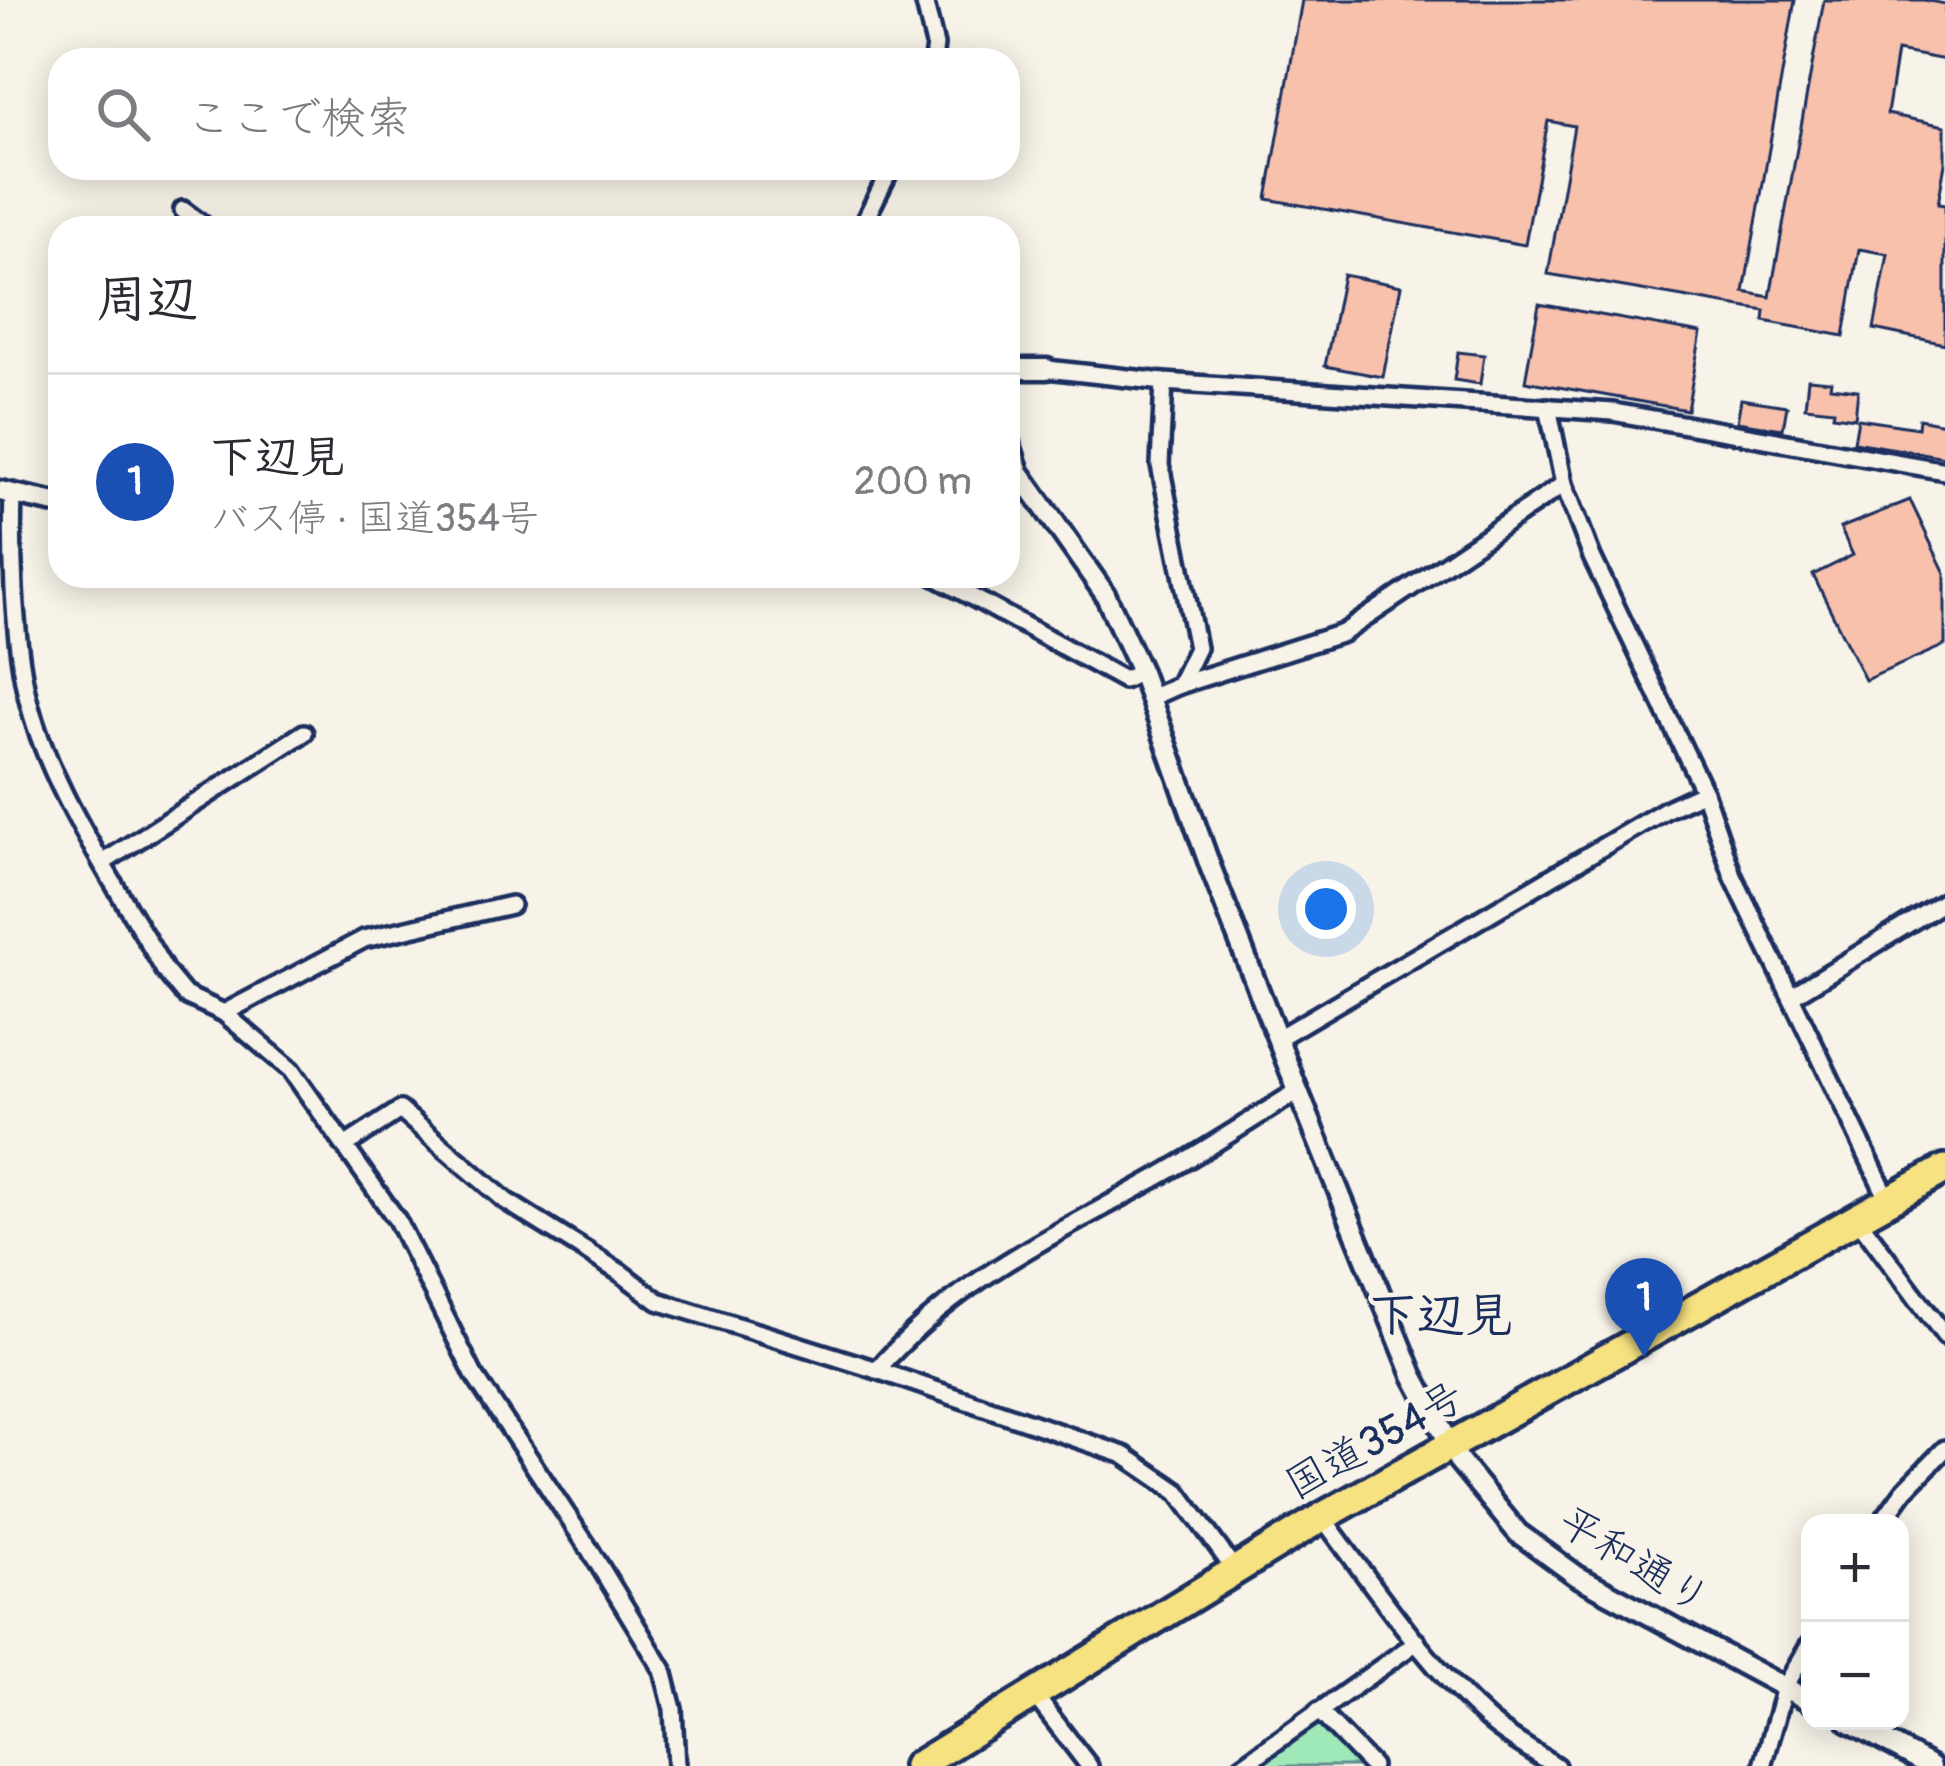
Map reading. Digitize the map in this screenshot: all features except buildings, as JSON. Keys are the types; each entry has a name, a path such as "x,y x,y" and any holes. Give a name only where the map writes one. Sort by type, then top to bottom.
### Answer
{"highway":[{"name":"国道354号","path":"917,1766 1322,1517 1945,1169"}],"street":[{"path":"924,0 935,48"},
{"path":"867,216 885,180"},
{"path":"183,210 191,216"},
{"path":"1020,369 1613,412 1945,471"},
{"path":"1164,382 1160,465 1197,648 1179,686"},
{"path":"1548,407 1564,484 1592,557 1704,792 1733,876 1889,1201"},
{"name":"平和通り","path":"1020,473 1105,594 1141,672 1298,1091 1413,1375 1458,1460 1518,1533 1577,1576 1801,1696"},
{"path":"1150,698 1343,633 1564,484"},
{"path":"48,502 6,494 24,682 61,785 165,971 185,995 224,1013 291,1070 397,1220 474,1375 663,1670 673,1708 676,1766"},
{"path":"956,588 1124,680 1141,672"},
{"path":"104,862 304,733"},
{"path":"1279,1038 1667,809 1704,792"},
{"path":"1793,995 1945,901"},
{"path":"224,1013 364,939 511,905"},
{"path":"877,1370 929,1318 981,1276 1158,1177 1298,1091"},
{"path":"346,1145 400,1110 506,1201 658,1301 1124,1455 1178,1492 1234,1569"},
{"path":"1858,1219 1945,1336"},
{"path":"1888,1514 1945,1449"},
{"path":"1322,1517 1417,1642 1491,1723 1556,1766"},
{"path":"1241,1766 1417,1642"},
{"path":"1763,1766 1785,1687 1801,1659"},
{"path":"1033,1693 1090,1766"},
{"path":"1319,1711 1372,1766"},
{"path":"1862,1730 1909,1761 1931,1766"}],"green space":[{"path":"1319,1711 1372,1766 1242,1766"}],"place":[{"name":"下辺見","path":"1644,1357"}],"district":[{"name":"下辺見","path":"1441,1316"}]}
